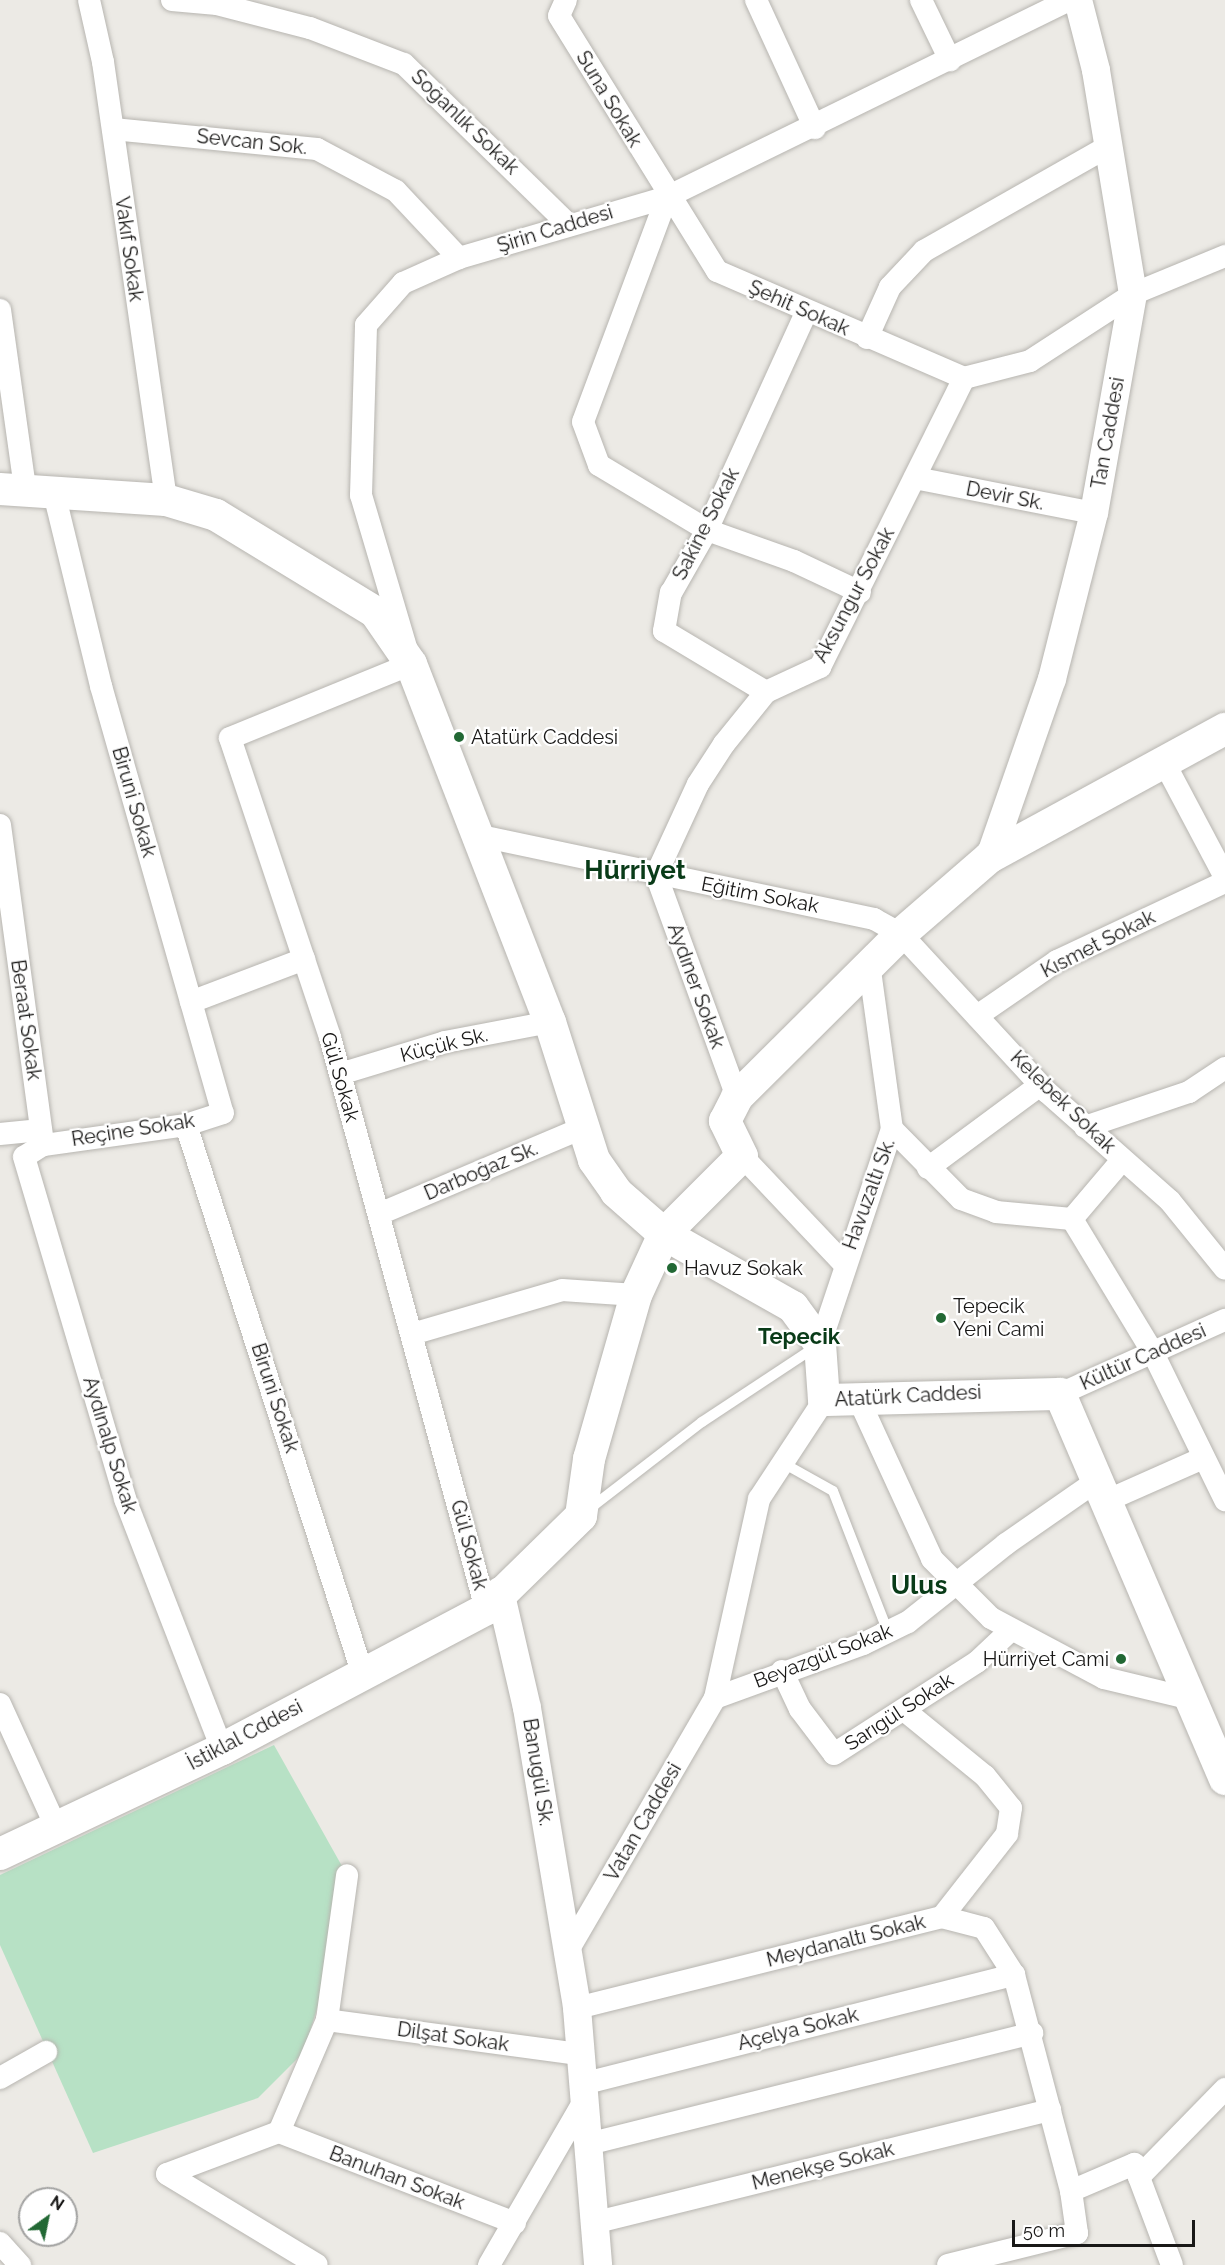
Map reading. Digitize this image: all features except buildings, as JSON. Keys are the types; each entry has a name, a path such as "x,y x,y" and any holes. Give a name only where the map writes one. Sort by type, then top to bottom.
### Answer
{"main road":[{"path":"26,488 166,500 216,515 327,578 375,612 411,664 550,1022 594,1160 616,1192 664,1234 793,1307 820,1344"},
{"path":"581,1516 589,1459 636,1295 664,1234 742,1156 726,1121 737,1097 870,970 901,934 990,857 1225,729"},
{"name":"Atatürk Caddesi","path":"820,1344 824,1400 1060,1394"},
{"path":"1060,1394 1187,1698 1225,1779"},
{"name":"İstiklal Cddesi","path":"0,1854 222,1749 493,1600 581,1516"}],"street":[{"name":"Vakıf Sokak","path":"89,0 113,129 166,500"},
{"name":"Soğanlık Sokak","path":"172,0 217,2 310,28 404,63 568,224"},
{"name":"Suna Sokak","path":"566,0 559,16 667,197"},
{"path":"756,0 815,128"},
{"path":"921,0 950,60"},
{"name":"Şirin Caddesi","path":"411,664 361,495 366,325 404,283 459,258 568,224 667,197 815,128 1069,0"},
{"name":"Tan Caddesi","path":"990,857 1052,679 1094,513 1133,294 1078,0"},
{"name":"Sevcan Sok.","path":"113,129 317,149 396,191 459,258"},
{"path":"867,338 890,287 924,251 1107,147"},
{"name":"Şehit Sokak","path":"667,197 717,272 806,313 964,378"},
{"path":"667,197 583,422 599,465 707,530 794,561 860,592"},
{"path":"964,378 1030,361 1133,294 1225,256"},
{"name":"Biruni Sokak","path":"0,310 26,488 100,686 223,1113"},
{"name":"Sakine Sokak","path":"766,692 664,631 670,593 707,530 806,313"},
{"name":"Aksungur Sokak","path":"656,875 698,784 766,692 820,667 860,592 964,378"},
{"name":"Devir Sk.","path":"915,478 1094,513"},
{"name":"Gül Sokak","path":"411,664 230,738 340,1074 412,1334 493,1600"},
{"path":"1164,762 1225,879"},
{"name":"Beraat Sokak","path":"0,825 42,1137"},
{"name":"Eğitim Sokak","path":"476,835 525,841 656,875 874,919 901,934"},
{"name":"Aydıner Sokak","path":"656,875 737,1097"},
{"name":"Kısmet Sokak","path":"977,1016 1057,961 1225,879"},
{"name":"Kelebek Sokak","path":"901,934 1040,1085 1194,1227 1225,1269"},
{"path":"191,1002 304,959"},
{"name":"Havuzaltı Sk.","path":"820,1344 844,1264 892,1129 870,970"},
{"name":"Küçük Sk.","path":"340,1074 445,1042 550,1022"},
{"path":"1085,1127 1189,1092 1225,1068"},
{"path":"928,1168 1040,1085"},
{"name":"Reçine Sokak","path":"0,1134 42,1137 186,1125 223,1113"},
{"name":"Biruni Sokak","path":"186,1125 362,1672"},
{"name":"Darboğaz Sk.","path":"379,1214 583,1128"},
{"path":"892,1129 961,1199 996,1212 1072,1219"},
{"name":"Aydınalp Sokak","path":"42,1137 24,1157 125,1500 222,1749"},
{"path":"742,1156 844,1264"},
{"path":"1072,1219 1122,1160"},
{"path":"1072,1219 1153,1353 1201,1459 1222,1486"},
{"path":"412,1334 562,1290 636,1295"},
{"name":"Kültür Caddesi","path":"1060,1394 1225,1320"},
{"name":"Vatan Caddesi","path":"566,1954 715,1698 759,1499 824,1400"},
{"path":"859,1400 932,1559 955,1584 1011,1630 1125,1687 1187,1698"},
{"name":"Beyazgül Sokak","path":"715,1698 888,1632 955,1584 1102,1490 1201,1459"},
{"name":"Banugül Sk.","path":"493,1600 527,1708 566,1954"},
{"name":"Sarıgül Sokak","path":"782,1671 800,1709 834,1754 977,1662 1011,1630"},
{"path":"0,1704 57,1828"},
{"path":"904,1710 985,1776 1011,1808 1007,1834 942,1917"},
{"path":"317,2265 167,2174 279,2132 327,2020 347,1875"},
{"name":"Meydanaltı Sokak","path":"577,2008 942,1917 984,1928 1014,1975 1032,2033 1071,2191 1077,2233 948,2265"},
{"path":"566,1954 577,2008 579,2054 597,2222 598,2265"},
{"name":"Açelya Sokak","path":"583,2092 1014,1975"},
{"name":"Dilşat Sokak","path":"327,2020 579,2054"},
{"path":"588,2144 1032,2033"},
{"path":"0,2078 46,2052"},
{"path":"1071,2191 1137,2171 1225,2089"},
{"path":"489,2265 515,2223 583,2092"},
{"name":"Menekşe Sokak","path":"597,2222 1050,2110"},
{"name":"Banuhan Sokak","path":"279,2132 515,2223"},
{"path":"1137,2171 1172,2265"},
{"path":"0,2243 20,2265"}],"lane":[{"path":"581,1516 702,1422 820,1344"},
{"path":"783,1463 833,1491 888,1632"}],"green space":[{"path":"274,1745 347,1875 334,1955 303,2053 258,2098 93,2153 0,1945 0,1875"}],"place":[{"name":"Atatürk Caddesi","path":"459,737"},
{"name":"Havuz Sokak","path":"672,1268"},
{"name":"Tepecik Yeni Cami","path":"941,1318"},
{"name":"Hürriyet Cami","path":"1121,1659"}],"district":[{"name":"Hürriyet","path":"635,871"},
{"name":"Tepecik","path":"799,1337"},
{"name":"Ulus","path":"919,1586"}]}
